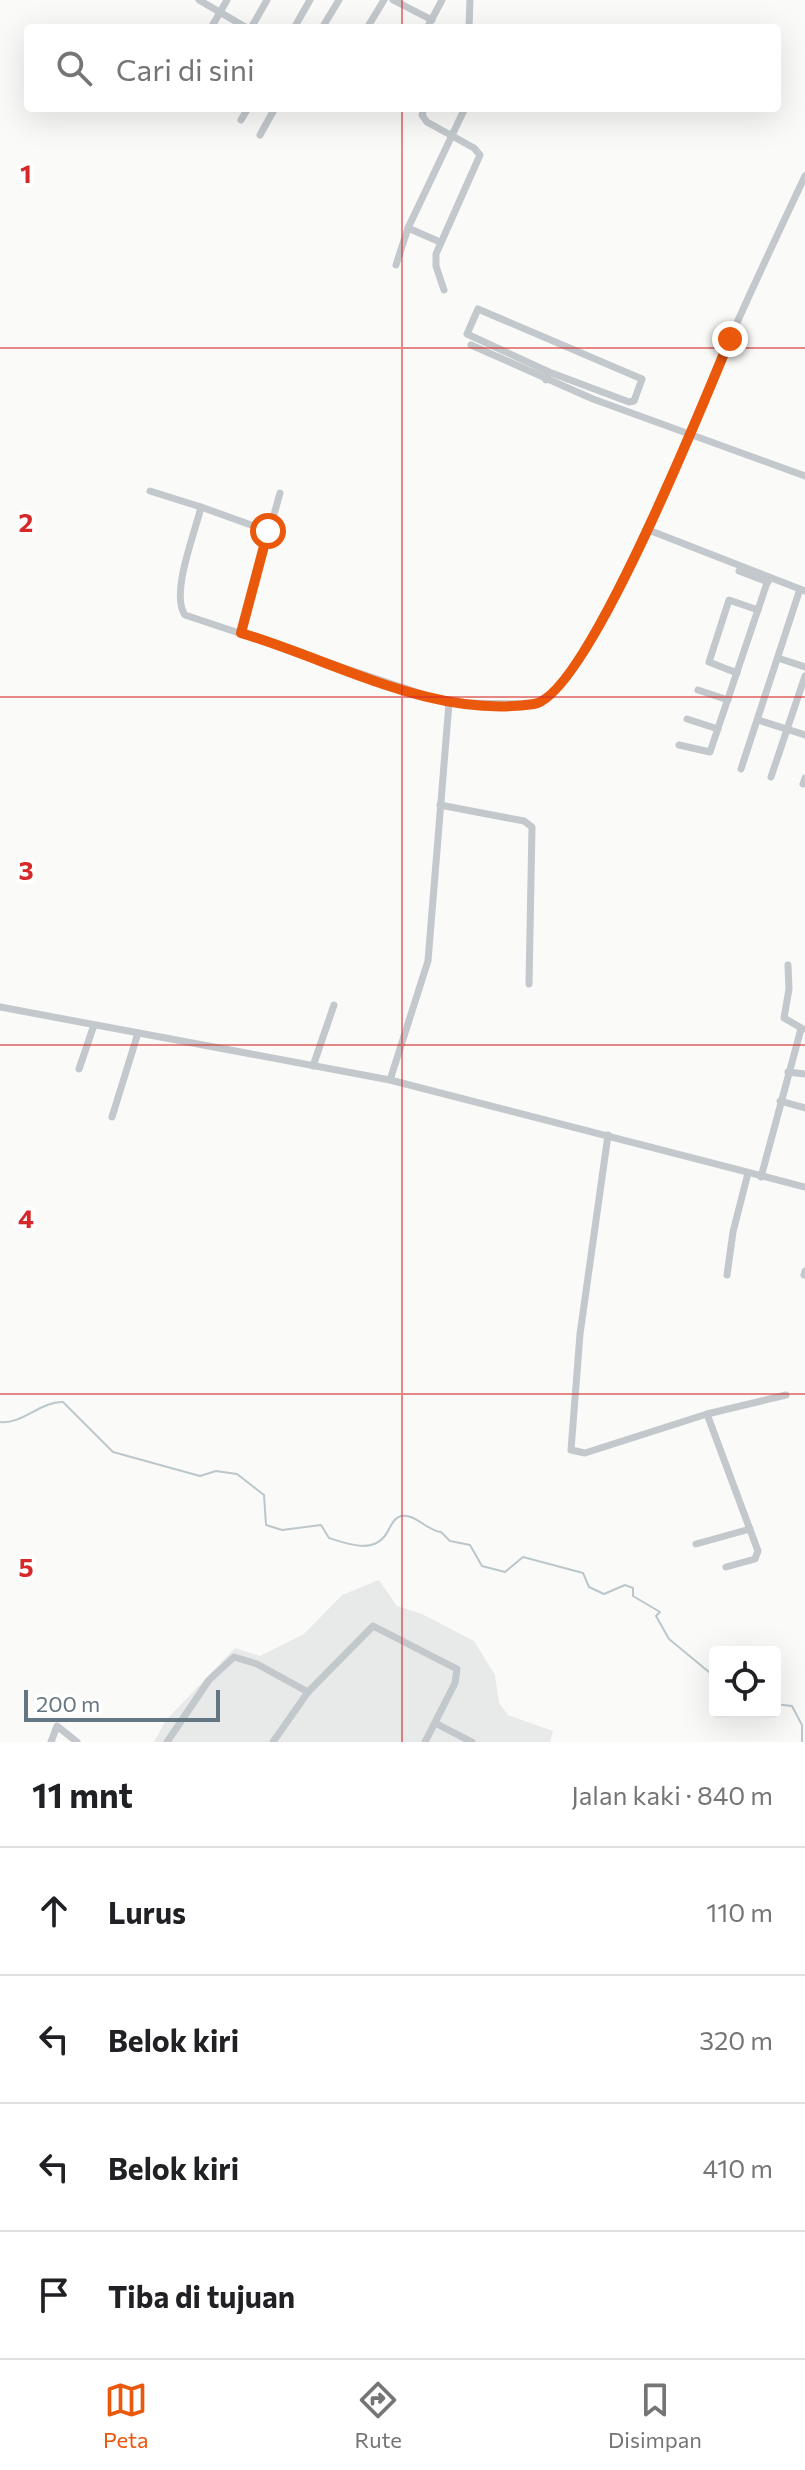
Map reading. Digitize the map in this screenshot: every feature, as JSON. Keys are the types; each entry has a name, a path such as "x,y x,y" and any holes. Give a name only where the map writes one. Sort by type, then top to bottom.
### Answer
{"street":[{"path":"199,0 242,24"},
{"path":"214,24 227,0"},
{"path":"252,24 267,0"},
{"path":"296,24 310,0"},
{"path":"324,24 339,0"},
{"path":"369,24 384,0"},
{"path":"393,0 432,20"},
{"path":"430,24 442,0"},
{"path":"469,24 470,0"},
{"path":"241,120 246,112"},
{"path":"260,135 273,112"},
{"path":"424,112 423,118 476,149 480,155 440,242 435,260 444,290"},
{"path":"396,265 408,228 463,112"},
{"path":"201,507 183,579 180,607 185,615 449,703 523,705 545,701 565,678 609,607 668,491 805,176"},
{"path":"408,228 440,242"},
{"path":"478,309 642,379 634,401 629,402 548,376 467,334 478,309"},
{"path":"471,345 690,435 805,476"},
{"path":"150,491 268,531"},
{"path":"241,633 280,493"},
{"path":"646,529 768,580"},
{"path":"739,571 802,590 741,769"},
{"path":"679,745 708,754 768,580"},
{"path":"737,673 709,662 712,649 729,600 758,610"},
{"path":"778,658 805,667"},
{"path":"771,777 805,676"},
{"path":"698,690 728,700"},
{"path":"390,1080 428,961 449,703"},
{"path":"687,719 718,729"},
{"path":"758,720 805,735"},
{"path":"440,805 524,821 532,827 529,984"},
{"path":"761,1177 788,1072 803,1029 784,1018 789,989 788,965"},
{"path":"313,1066 334,1005"},
{"path":"0,1007 390,1080 805,1187"},
{"path":"79,1069 94,1025"},
{"path":"112,1117 138,1033"},
{"path":"788,1072 805,1074"},
{"path":"780,1101 805,1108"},
{"path":"608,1135 580,1334 570,1448 585,1453 707,1414 786,1395"},
{"path":"727,1275 733,1232 748,1173"},
{"path":"707,1414 758,1550 757,1558 726,1567"},
{"path":"696,1544 750,1529"},
{"path":"273,1742 308,1692 375,1626 457,1669 455,1683 425,1742"},
{"path":"167,1742 209,1680 234,1657 257,1664 308,1692"},
{"path":"435,1723 472,1742"},
{"path":"51,1742 57,1726 77,1742"}],"shaded area":[{"path":"379,1580 397,1606 422,1614 474,1641 495,1675 499,1703 508,1715 553,1731 550,1742 154,1742 166,1720 235,1648 260,1656 304,1634 342,1595"}],"waterway":[{"path":"0,1422 16,1420 47,1405 63,1402 113,1452 200,1476 216,1471 237,1474 264,1495 266,1525 282,1530 321,1525 329,1538 362,1546 378,1542 395,1520 406,1516 441,1532 450,1541 470,1545 482,1566 505,1572 523,1557 583,1573 589,1587 604,1594 625,1585 633,1588 633,1596 660,1612 656,1616 669,1639 709,1672"},
{"path":"781,1705 792,1706 802,1725 802,1742"}],"route":[{"path":"268,531 241,633 449,703 523,705 545,701 565,678 609,607 668,491 730,339"}]}
